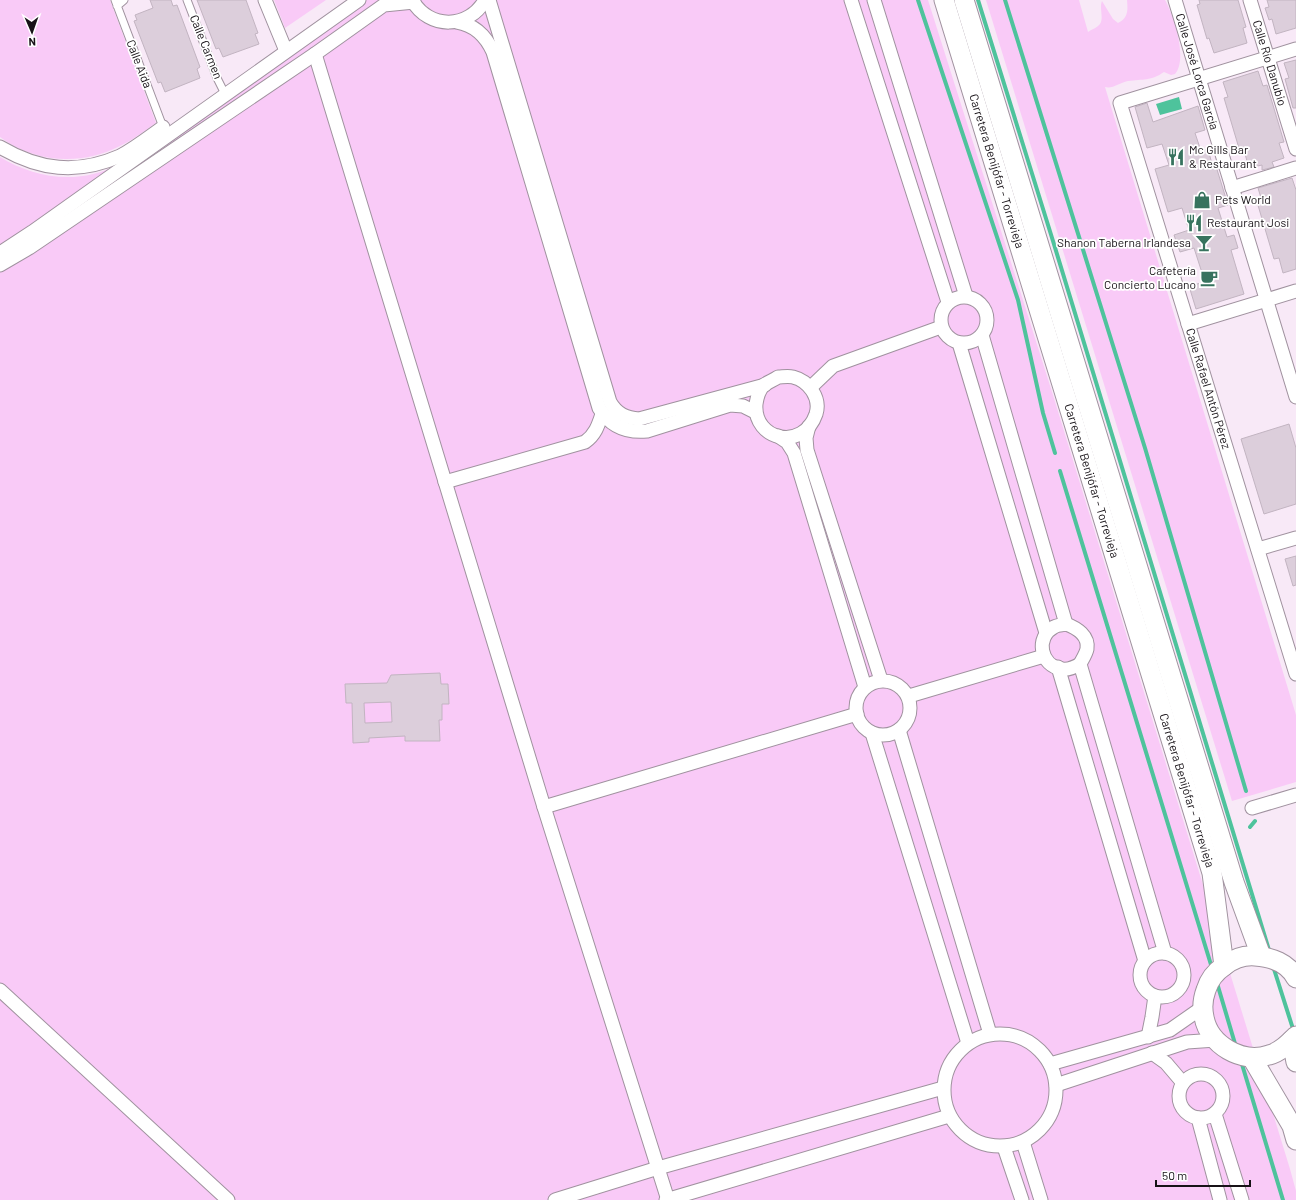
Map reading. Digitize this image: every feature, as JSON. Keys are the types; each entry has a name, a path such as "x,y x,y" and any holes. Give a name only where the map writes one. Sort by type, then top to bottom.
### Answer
{"main road":[{"name":"Carretera Benijófar - Torrevieja","path":"944,0 1212,873 1224,966"},
{"name":"Carretera Benijófar - Torrevieja","path":"964,0 1234,882 1261,956"},
{"path":"1294,1038 1284,1048 1269,1056 1252,1058 1235,1054 1221,1046 1210,1032 1204,1017 1203,1000 1208,983 1218,970 1232,960 1248,956 1261,956 1281,963 1294,974 1296,978"},
{"path":"1294,1038 1296,1062"},
{"path":"1252,1058 1292,1126 1296,1140"}],"street":[{"path":"265,0 286,51"},
{"path":"0,253 32,232 359,0"},
{"path":"457,22 470,17 481,8 485,0"},
{"path":"489,0 610,402 614,408 625,417 639,419 765,385 778,377 792,377 806,383 811,387 815,395 817,410 806,438 807,450 881,680"},
{"path":"851,0 948,302"},
{"path":"874,0 966,296"},
{"name":"Calle José Lorca García","path":"1175,0 1296,397"},
{"name":"Calle Río Danubio","path":"1250,0 1296,149"},
{"path":"0,265 28,248 315,54 384,5 413,1 416,7 428,17 442,22 466,23 486,38 493,52 602,414 620,428 638,432 647,431 730,405 743,406 755,412"},
{"path":"1199,79 1296,49"},
{"path":"315,54 544,807 667,1200 949,1116"},
{"name":"Calle Rafael Antón Pérez","path":"1199,79 1120,103 1296,674"},
{"path":"0,147 29,162 48,167 76,168 92,166 120,155 138,145 163,127"},
{"path":"1232,188 1296,168"},
{"path":"1188,324 1296,291"},
{"path":"966,296 978,300 986,310 988,323 982,335 972,342 959,343 947,338 941,327 941,313 948,302 956,297 966,296"},
{"path":"811,387 833,366 941,327"},
{"path":"982,335 1066,624"},
{"path":"959,343 1046,634"},
{"path":"765,385 757,397 755,412 761,425 773,435 787,438 802,434 810,426"},
{"path":"445,482 585,442 594,434 602,414"},
{"path":"778,436 787,442 794,453 865,687"},
{"path":"1258,549 1296,538"},
{"path":"1066,624 1078,628 1085,637 1087,649 1080,664 1074,667 1062,669 1051,665 1044,656 1042,644 1046,634 1055,626 1066,624"},
{"path":"908,696 1044,656"},
{"path":"1080,664 1165,953"},
{"path":"1058,667 1145,961"},
{"path":"881,680 892,682 902,687 908,696 911,707 909,718 903,727 894,734 883,736 872,733 863,727 856,714 856,706 859,695 865,687 873,682 881,680"},
{"path":"544,807 856,714"},
{"path":"899,730 990,1034"},
{"path":"872,733 968,1043"},
{"path":"1252,808 1296,795"},
{"path":"1157,953 1165,953 1178,959 1183,966 1185,973 1181,988 1169,997 1162,998 1148,993 1141,981 1140,974 1141,967 1150,956 1157,953"},
{"path":"0,990 228,1200"},
{"path":"1148,1037 1155,996"},
{"path":"1050,1064 1170,1030 1203,1007"},
{"path":"990,1034 1014,1035 1035,1046 1050,1064 1056,1085 1053,1111 1040,1131 1020,1144 996,1147 968,1138 949,1116 943,1088 950,1062 968,1043 990,1034"},
{"path":"1056,1085 1187,1042 1216,1040"},
{"path":"1152,1053 1166,1063 1183,1083"},
{"path":"1206,1074 1213,1077 1222,1088 1223,1102 1215,1114 1209,1117 1198,1118 1187,1113 1182,1108 1179,1100 1179,1093 1183,1083 1192,1075 1206,1074"},
{"path":"555,1200 658,1168 943,1088"},
{"path":"1215,1114 1242,1200"},
{"path":"1198,1118 1220,1200"},
{"path":"1023,1142 1041,1200"},
{"path":"1004,1147 1022,1200"}],"lane":[{"path":"116,3 124,0"},
{"name":"Calle Carmen","path":"187,0 217,78 225,94"},
{"name":"Calle Aida","path":"116,3 163,127"}],"shaded area":[{"path":"0,0 110,0 156,123 120,146 90,157 74,159 43,157 14,146 0,137"},
{"path":"274,0 326,0 285,28"},
{"path":"360,0 928,0 1053,395 1290,1169 1296,1191 1296,1200 0,1200 0,157 33,172 57,177 81,176 112,168 122,163"},
{"path":"986,0 1079,0 1088,32 1097,27 1101,22 1102,1 1113,19 1118,23 1124,19 1127,14 1127,0 1165,0 1169,7 1176,26 1180,48 1179,67 1175,74 1171,75 1164,72 1151,78 1128,81 1113,87 1105,87 1296,715 1296,782 1232,801"},
{"path":"1179,97 1182,109 1160,115 1156,104"}],"building":[{"path":"150,0 171,0 173,6 177,5 200,67 197,69 200,78 165,92 161,82 158,83 134,21 137,20 135,15 153,8"},
{"path":"197,0 246,0 258,33 255,34 259,44 223,57 219,48 216,49"},
{"path":"1199,0 1238,0 1246,27 1243,28 1247,43 1214,53 1209,38 1207,39 1197,5 1200,4"},
{"path":"1267,0 1296,0 1296,28 1276,34 1272,19 1269,20 1265,8 1269,7"},
{"path":"1296,60 1296,108 1293,108 1285,79 1289,78 1284,63"},
{"path":"1258,71 1263,86 1267,85 1284,142 1279,143 1284,158 1272,162 1274,167 1262,170 1262,165 1249,168 1245,154 1241,155 1224,98 1228,97 1223,82"},
{"path":"1147,103 1153,122 1198,106 1205,130 1195,133 1201,151 1208,149 1212,164 1215,163 1228,205 1218,208 1227,237 1234,235 1238,248 1231,250 1244,294 1196,309 1189,286 1205,282 1194,248 1180,252 1174,235 1189,230 1182,208 1168,212 1155,169 1169,165 1162,144 1147,148 1135,107"},
{"path":"1292,178 1296,190 1296,269 1283,273 1279,258 1274,259 1257,202 1262,201 1258,188"},
{"path":"1289,424 1296,448 1296,504 1264,514 1241,439"},
{"path":"1296,556 1296,585 1293,586 1285,559"},
{"path":"440,673 441,684 448,684 449,704 442,704 442,720 439,720 440,741 405,741 405,736 369,738 369,742 353,743 352,703 346,703 345,684 387,683 391,675","holes":["391,702 392,722 365,723 364,703"]}],"waterway":[{"path":"918,0 1018,300 1043,413 1055,453"},
{"path":"978,0 1269,950"},
{"path":"1005,0 1145,448 1246,791"},
{"path":"1060,471 1212,968"},
{"path":"1250,827 1255,821"},
{"path":"1273,966 1294,1032"},
{"path":"1217,983 1236,1047"},
{"path":"1241,1061 1283,1200"}],"place":[{"name":"Mc Gills Bar & Restaurant","path":"1176,157"},
{"name":"Pets World","path":"1202,200"},
{"name":"Restaurant Josi","path":"1194,223"},
{"name":"Shanon Taberna Irlandesa","path":"1204,243"},
{"name":"Cafetería Concierto Lucano","path":"1209,278"}]}
